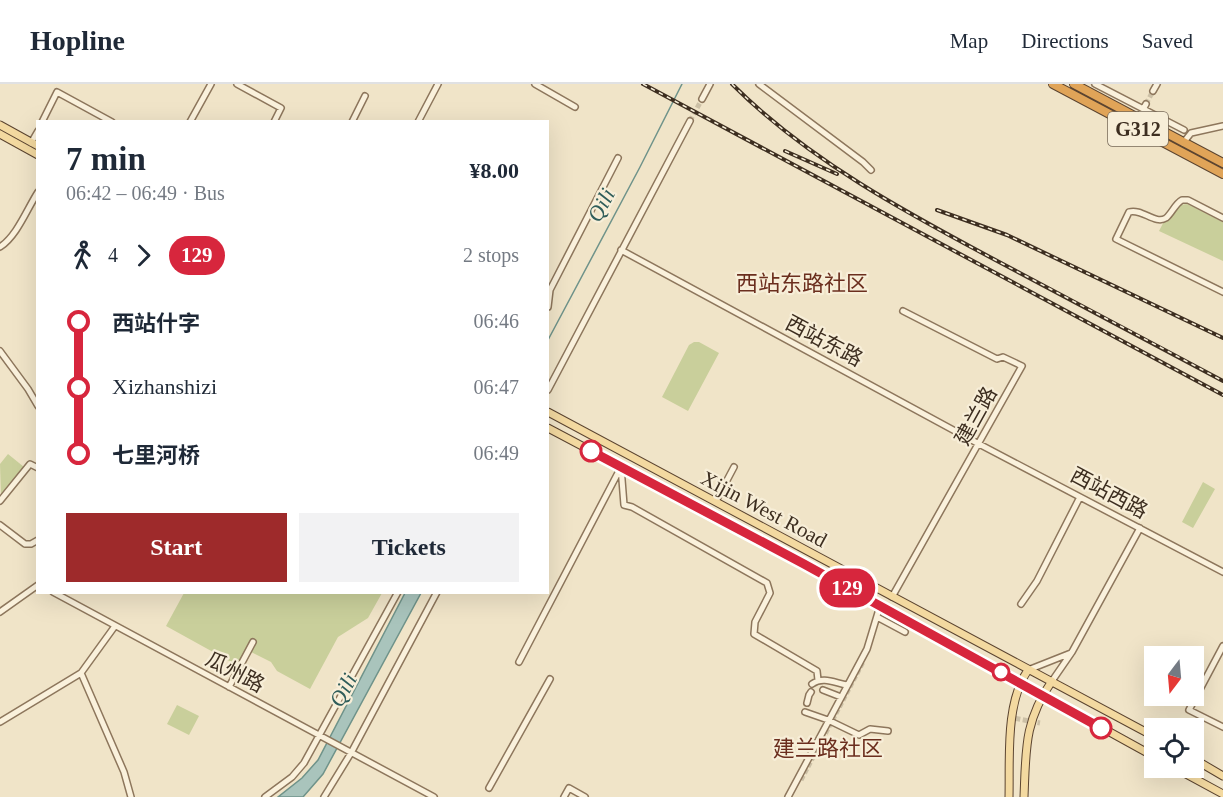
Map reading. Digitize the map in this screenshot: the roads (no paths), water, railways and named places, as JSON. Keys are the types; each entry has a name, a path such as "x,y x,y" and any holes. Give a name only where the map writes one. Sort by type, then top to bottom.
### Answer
{"highway":[{"name":"G312","path":"1053,84 1223,174"},
{"name":"G312","path":"1074,84 1223,163"}],"main road":[{"path":"0,125 34,144"},
{"path":"0,134 36,154"},
{"name":"Xijin West Road","path":"549,413 1144,731"},
{"name":"Xijin West Road","path":"549,429 804,564 1144,751"},
{"path":"623,469 634,457"},
{"path":"1009,797 1013,710 1019,682 1028,670"},
{"path":"1024,797 1028,730 1042,696 1052,681"},
{"path":"1204,765 1223,776"},
{"path":"1193,778 1223,794"}],"street":[{"path":"191,120 211,84"},
{"path":"237,84 281,108 275,120"},
{"path":"419,120 438,84"},
{"path":"535,84 575,107"},
{"path":"702,99 710,84"},
{"path":"759,84 871,170"},
{"path":"1095,84 1145,106 1184,130"},
{"path":"1153,91 1157,84"},
{"path":"43,120 57,92 108,120"},
{"path":"353,120 365,96"},
{"path":"1138,119 1145,106"},
{"path":"549,388 690,121"},
{"path":"1183,142 1191,133 1223,126"},
{"path":"549,298 550,290 618,158"},
{"path":"0,247 12,235 36,195"},
{"path":"1223,218 1188,200 1182,200 1165,219 1160,220 1137,210 1129,212 1116,239 1223,292"},
{"name":"西站东路","path":"621,250 979,444"},
{"name":"建兰路","path":"892,597 1022,366 1003,357 997,359 903,311"},
{"path":"0,351 36,402"},
{"name":"西站西路","path":"979,444 1223,572"},
{"path":"0,501 30,464 36,467"},
{"path":"716,501 734,467"},
{"path":"519,662 623,469"},
{"path":"623,469 624,505 632,507 767,583 770,593 755,622 754,634 817,670 818,680"},
{"path":"1021,604 1037,581 1080,497"},
{"path":"0,525 26,544 36,541"},
{"path":"1052,681 1072,652 1140,528"},
{"path":"0,612 36,586"},
{"name":"瓜州路","path":"57,594 434,797"},
{"path":"265,797 292,777 304,763 397,594"},
{"path":"324,797 351,753 436,594"},
{"path":"788,797 867,649 880,606"},
{"path":"877,617 905,632"},
{"path":"0,723 81,673 115,626"},
{"path":"229,687 253,642"},
{"path":"1223,646 1190,710 1223,727"},
{"path":"1028,670 1072,652"},
{"path":"81,673 124,772 131,797"},
{"path":"489,788 550,679"},
{"path":"812,684 818,680 847,685"},
{"path":"823,690 841,697"},
{"path":"807,703 811,692"},
{"path":"805,712 859,735 870,729 888,731"},
{"path":"564,797 569,788 585,797"}],"water":[{"path":"404,594 420,594 323,774 303,797 278,797 302,778 318,760"}],"waterway":[{"name":"Qili","path":"549,338 682,84"}],"tunnel":[{"path":"1146,104 1153,91"},
{"path":"690,121 702,99"},
{"path":"801,780 863,662"},
{"path":"1008,717 1040,723"}],"railway":[{"path":"643,84 1223,395"},
{"path":"732,84 793,137 860,183 966,244 1223,381"},
{"path":"785,151 837,174"},
{"path":"937,210 1007,235 1223,338"}],"district":[{"name":"西站东路社区","path":"802,283"},
{"name":"建兰路社区","path":"828,748"}]}
